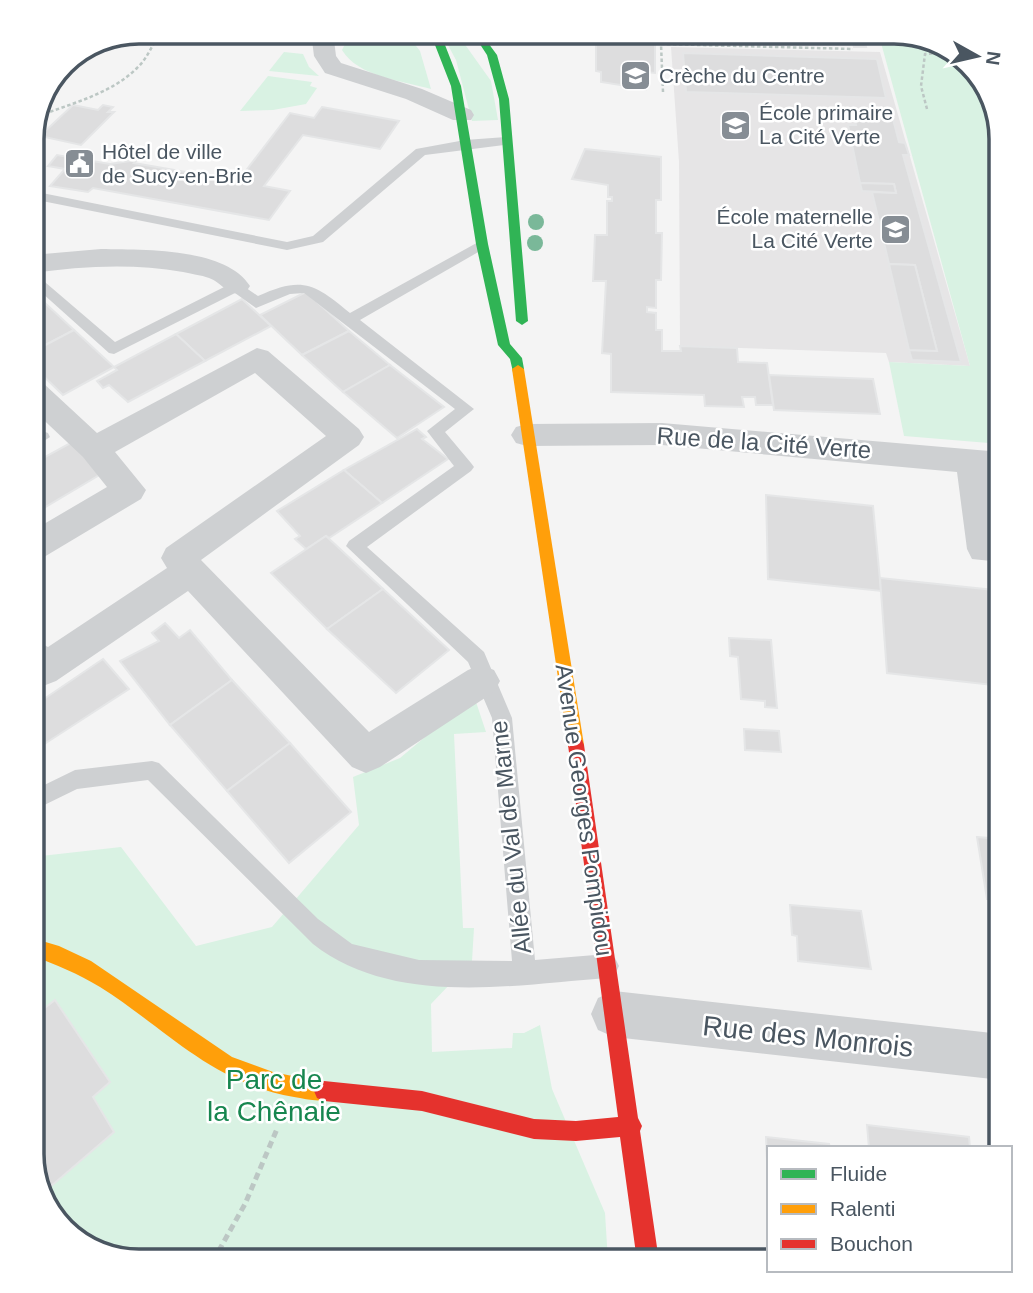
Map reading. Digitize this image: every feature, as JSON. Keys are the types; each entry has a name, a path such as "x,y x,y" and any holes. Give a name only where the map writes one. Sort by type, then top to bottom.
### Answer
{"street":[{"path":"324,44 325,56 333,68 347,75 414,94 462,115"},
{"name":"Avenue Georges Pompidou","path":"436,44 452,75 462,115 482,244 504,345 522,346"},
{"name":"Avenue Georges Pompidou","path":"484,44 492,55 502,86 527,435 632,1126 646,1249"},
{"path":"44,262 64,258 145,259 222,273 236,286"},
{"path":"44,669 190,571 178,558 348,437 257,358 94,449"},
{"path":"44,402 94,449 129,490 44,540"},
{"name":"Rue de la Cité Verte","path":"527,435 662,434 987,462"},
{"path":"987,462 984,549 989,549"},
{"name":"Allée du Val de Marne","path":"190,571 366,755 481,681"},
{"path":"44,951 74,961 226,1064 258,1079 294,1090 392,1095 443,1103 519,1127 573,1133 632,1126"},
{"name":"Rue des Monrois","path":"614,1014 989,1056"}],"lane":[{"path":"44,197 287,246 318,239 421,152 465,144 506,141"},
{"path":"349,320 482,244"},
{"path":"44,287 114,349 236,286 256,303 292,286 312,289 466,409 435,431 465,467 355,546 477,658 481,681"},
{"name":"Allée du Val de Marne","path":"481,681 494,697 502,718 525,972 607,966"},
{"path":"44,795 75,779 152,769 204,825 306,920 353,957 405,971 442,976 525,972"}],"path":[{"path":"47,113 105,91 126,78 149,55 155,44"},
{"path":"663,92 661,44 853,49"},
{"path":"927,109 921,86 925,54 935,53"},
{"path":"220,1249 245,1204 294,1090"}],"shaded area":[{"path":"671,47 880,52 970,366 889,362 886,353 680,346 679,162"}],"green space":[{"path":"345,44 414,44 420,51 431,89 370,72 349,59 342,50"},
{"path":"447,44 465,44 491,81 498,120 472,121 456,60"},
{"path":"881,44 901,44 942,56 942,91 976,91 986,114 989,138 989,443 904,436 889,362 970,366"},
{"path":"284,52 303,54 309,67 319,76 269,71"},
{"path":"268,76 312,82 310,86 317,88 306,104 273,110 240,111"},
{"name":"Parc de la Chênaie","path":"474,696 486,732 454,734 463,928 474,928 472,961 431,1004 432,1052 512,1048 513,1033 524,1033 540,1025 552,1089 605,1213 607,1249 138,1249 108,1244 86,1233 67,1217 50,1187 114,1132 93,1097 110,1082 55,1000 44,1009 44,856 121,847 196,946 272,927 359,825 353,777 400,758"}],"building":[{"path":"596,44 655,44 655,73 645,72 646,89 601,82 601,72 596,71"},
{"path":"853,44 865,44 866,47 854,47"},
{"path":"683,53 877,59 886,98 686,92"},
{"path":"73,105 98,110 103,105 113,107 108,112 114,112 81,145 44,137 44,132"},
{"name":"Hôtel de ville de Sucy-en-Brie","path":"322,107 399,121 380,149 303,135 264,186 290,191 269,220 93,188 88,192 50,186 65,169 48,166 57,155 110,164 137,160 134,163 238,181 290,113 314,118"},
{"path":"855,117 893,119 899,142 905,143 909,155 903,155 961,362 912,360 909,350 937,351 915,265 889,264 872,192 896,193 894,184 860,183 848,125 856,125"},
{"path":"585,149 661,157 661,200 656,200 656,233 662,233 661,280 656,280 656,308 647,307 647,312 656,313 656,330 662,330 662,351 681,351 680,346 737,348 738,362 767,363 773,405 756,405 755,397 742,397 744,407 705,406 704,395 611,392 611,354 602,353 606,281 593,281 595,235 607,235 607,201 612,201 612,197 608,197 608,185 572,179"},
{"path":"860,183 894,184 896,193 862,191"},
{"path":"889,264 915,265 937,351 909,350"},
{"path":"306,292 349,331 302,355 260,315"},
{"path":"242,299 271,326 205,361 176,334"},
{"path":"44,302 74,330 44,346"},
{"path":"74,330 114,367 63,395 44,377 44,346"},
{"path":"349,331 390,365 343,392 302,355"},
{"path":"176,334 205,361 128,402 109,385 103,388 97,381 117,370 114,367"},
{"path":"390,365 444,407 397,438 343,392"},
{"path":"769,375 873,379 880,414 774,410"},
{"path":"417,429 426,437 422,439 448,459 382,503 344,470"},
{"path":"76,440 106,471 44,508 44,457"},
{"path":"344,470 382,503 329,538 326,536 306,549 295,539 300,536 277,511"},
{"path":"766,495 873,506 881,591 768,579"},
{"path":"326,536 383,589 327,629 271,573"},
{"path":"880,578 989,589 989,685 887,673"},
{"path":"383,589 449,650 396,693 327,629"},
{"path":"165,623 179,638 190,630 232,680 170,725 120,661 159,641 152,633"},
{"path":"729,638 771,640 777,708 765,707 765,701 741,699 738,657 730,656"},
{"path":"103,659 129,689 44,744 44,699"},
{"path":"232,680 290,743 227,791 170,725"},
{"path":"744,729 779,731 781,752 745,750"},
{"path":"290,743 351,812 289,863 227,791"},
{"path":"977,837 989,838 987,899"},
{"path":"790,905 861,911 871,969 798,961 797,936 792,935"},
{"path":"55,1000 110,1082 93,1097 114,1132 50,1187 44,1155 44,1009"},
{"path":"867,1125 969,1137 970,1146 869,1146"},
{"path":"766,1137 829,1144 767,1146 767,1161"}],"traffic: fast":[{"path":"439,44 456,86 482,244 504,345 516,358 518,369"},
{"path":"484,44 492,55 504,99 522,321"}],"traffic: slow":[{"path":"518,369 576,745"},
{"path":"44,951 85,967 109,982 225,1064 273,1082 324,1091"}],"traffic: jam":[{"path":"576,745 646,1249"},
{"path":"324,1091 422,1101 534,1129 576,1131 632,1126"}],"place":[{"name":"Crèche du Centre","path":"636,76"},
{"name":"École primaire La Cité Verte","path":"736,125"},
{"name":"Hôtel de ville de Sucy-en-Brie","path":"79,164"},
{"name":"École maternelle La Cité Verte","path":"896,229"}]}
